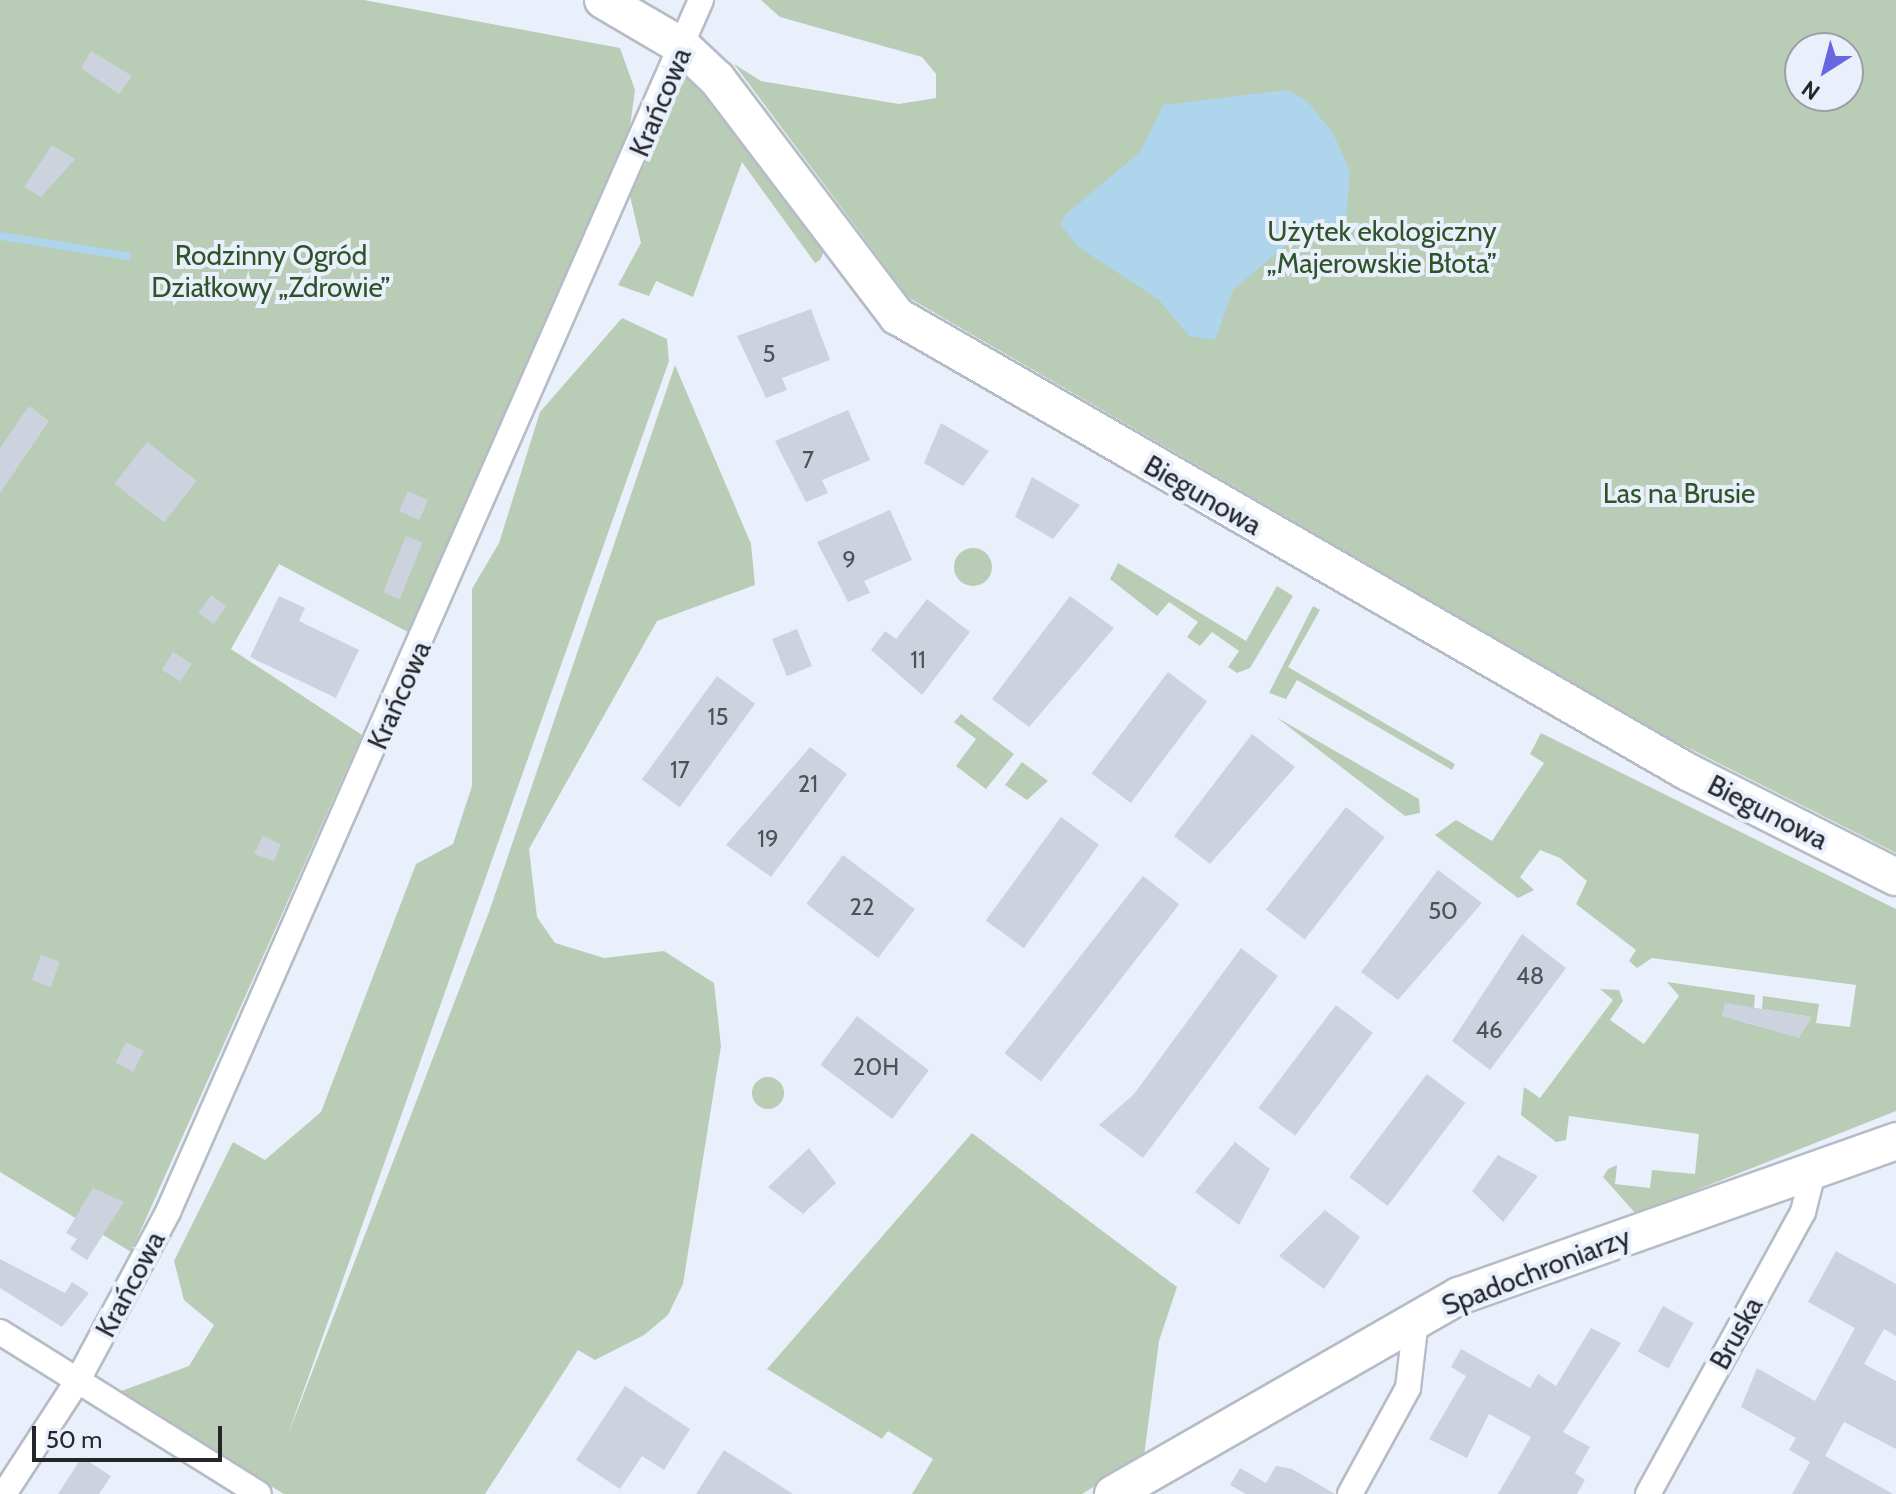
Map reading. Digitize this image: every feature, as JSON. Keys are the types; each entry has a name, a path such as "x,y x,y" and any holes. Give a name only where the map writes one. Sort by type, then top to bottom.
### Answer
{"street":[{"name":"Biegunowa","path":"603,0 683,47 727,91 897,316 1686,771 1896,877"},
{"name":"Krańcowa","path":"4,1494 78,1380 168,1212 683,47 701,0"},
{"name":"Spadochroniarzy","path":"1113,1494 1416,1320 1484,1285 1896,1141"},
{"name":"Bruska","path":"1648,1494 1803,1212 1814,1169"},
{"path":"1350,1494 1408,1388 1416,1320"},
{"path":"0,1332 259,1494"}],"green space":[{"name":"Rodzinny Ogród Działkowy „Zdrowie”","path":"0,0 364,0 620,48 635,90 629,134 408,632 279,564 231,649 362,735 131,1252 0,1172"},
{"path":"761,0 1896,0 1896,853 1663,735 909,298 734,64 761,81 899,104 936,98 936,74 922,57 780,17"},
{"path":"685,78 698,80 826,247 820,260 815,263 742,162 693,297 656,281 649,296 618,285 641,243 630,196"},
{"path":"622,318 667,339 669,361 286,1440 489,912 675,365 751,544 755,585 657,621 529,849 537,917 555,943 604,958 664,951 714,983 721,1046 683,1284 668,1315 644,1335 595,1360 578,1350 485,1494 284,1494 116,1393 189,1366 214,1325 184,1300 174,1261 233,1142 265,1160 321,1112 416,864 453,844 472,786 472,589 499,543 540,412"},
{"path":"973,548 986,554 992,567 986,580 973,586 960,580 954,567 960,554"},
{"path":"1118,563 1246,641 1277,586 1293,596 1250,668 1237,673 1228,667 1239,651 1212,632 1200,646 1187,637 1198,622 1169,602 1157,616 1110,579"},
{"path":"1313,606 1320,610 1288,667 1455,764 1452,770 1297,680 1286,699 1269,693"},
{"path":"961,714 1014,754 986,789 956,766 976,739 954,722"},
{"path":"1276,717 1419,799 1420,813 1405,816"},
{"path":"1541,733 1896,909 1896,1111 1636,1214 1603,1177 1608,1169 1617,1165 1615,1184 1650,1188 1652,1170 1695,1174 1699,1134 1569,1116 1566,1140 1556,1142 1521,1115 1524,1087 1540,1098 1613,1000 1600,989 1619,990 1623,1001 1610,1020 1644,1044 1679,996 1667,982 1755,995 1754,1008 1741,1006 1739,1021 1799,1037 1811,1017 1762,1009 1763,996 1819,1004 1816,1023 1850,1027 1856,985 1652,958 1637,968 1629,961 1636,950 1576,904 1587,881 1560,858 1540,850 1520,877 1534,890 1518,898 1435,835 1456,820 1492,841 1544,763 1530,754"},
{"path":"1022,762 1048,781 1027,800 1005,785"},
{"path":"768,1077 779,1082 784,1093 779,1104 768,1109 757,1104 752,1093 757,1082"},
{"path":"972,1133 1177,1287 1159,1341 1144,1456 1082,1494 912,1494 933,1459 888,1431 882,1439 767,1369"}],"water":[{"path":"1287,90 1307,101 1333,133 1350,171 1346,220 1322,237 1286,245 1233,290 1215,340 1189,336 1159,300 1077,246 1061,225 1064,216 1141,151 1163,105"}],"building":[{"path":"91,51 132,76 119,94 81,68"},
{"path":"52,145 75,159 41,197 24,187"},
{"path":"811,309 830,360 782,378 787,390 766,398 737,336"},
{"path":"29,406 49,421 0,493 0,448"},
{"path":"848,410 870,460 822,480 828,493 806,502 775,441"},
{"path":"941,423 989,451 963,486 924,463"},
{"path":"147,442 197,481 164,523 114,484"},
{"path":"1032,477 1080,505 1053,539 1015,517"},
{"path":"408,491 428,500 419,520 399,511"},
{"path":"890,510 912,560 864,581 870,593 848,602 817,542"},
{"path":"406,536 423,543 400,599 383,593"},
{"path":"211,595 227,606 214,624 198,613"},
{"path":"279,596 305,608 299,621 359,650 336,698 250,657"},
{"path":"1070,596 1114,628 1029,727 992,699"},
{"path":"927,599 970,632 922,695 871,650 885,631 896,639"},
{"path":"797,629 812,666 787,676 772,639"},
{"path":"173,652 192,664 181,681 162,670"},
{"path":"1168,672 1207,701 1131,803 1092,773"},
{"path":"717,676 755,704 680,807 642,780"},
{"path":"1252,734 1295,767 1210,864 1174,836"},
{"path":"810,747 847,774 771,877 726,845"},
{"path":"1346,807 1385,837 1305,940 1266,909"},
{"path":"1061,817 1099,845 1024,948 986,921"},
{"path":"263,836 281,844 274,861 254,854"},
{"path":"843,855 915,909 878,958 806,904"},
{"path":"1438,870 1482,903 1398,1000 1361,972"},
{"path":"1143,876 1179,904 1041,1082 1004,1053"},
{"path":"1522,934 1566,968 1490,1070 1452,1041"},
{"path":"1241,948 1278,976 1143,1158 1099,1125 1134,1094"},
{"path":"41,955 60,962 51,987 32,980"},
{"path":"1725,1003 1812,1017 1799,1038 1722,1016"},
{"path":"1336,1005 1373,1033 1295,1136 1258,1108"},
{"path":"857,1016 929,1070 892,1119 820,1065"},
{"path":"126,1042 144,1051 133,1072 116,1062"},
{"path":"1427,1074 1465,1103 1388,1206 1349,1177"},
{"path":"1235,1142 1270,1169 1239,1225 1195,1192"},
{"path":"809,1148 836,1183 803,1214 768,1187"},
{"path":"1498,1155 1538,1176 1503,1222 1472,1191"},
{"path":"93,1188 124,1202 87,1260 70,1249 77,1239 66,1233"},
{"path":"1325,1210 1360,1237 1324,1289 1279,1256"},
{"path":"1836,1251 1896,1284 1896,1336 1884,1329 1864,1364 1896,1381 1896,1449 1844,1422 1825,1456 1893,1494 1792,1494 1810,1462 1789,1450 1796,1438 1741,1407 1757,1368 1815,1401 1855,1328 1808,1302"},
{"path":"0,1259 65,1293 72,1282 89,1293 62,1327 0,1288"},
{"path":"1663,1306 1694,1323 1668,1368 1638,1351"},
{"path":"1591,1328 1621,1343 1563,1432 1590,1447 1575,1473 1585,1480 1577,1494 1498,1494 1531,1437 1489,1414 1467,1458 1429,1439 1466,1376 1451,1367 1461,1349 1530,1388 1538,1374 1556,1386"},
{"path":"625,1386 690,1429 664,1470 642,1456 620,1489 576,1460"},
{"path":"724,1450 793,1494 696,1494"},
{"path":"82,1457 111,1476 99,1494 58,1494"},
{"path":"1276,1466 1292,1469 1335,1494 1246,1494 1230,1485 1240,1468 1266,1483"}],"waterway":[{"path":"0,236 127,256"}],"park label":[{"name":"Użytek ekologiczny „Majerowskie Błota”","path":"1382,247"},
{"name":"Las na Brusie","path":"1679,493"}]}
